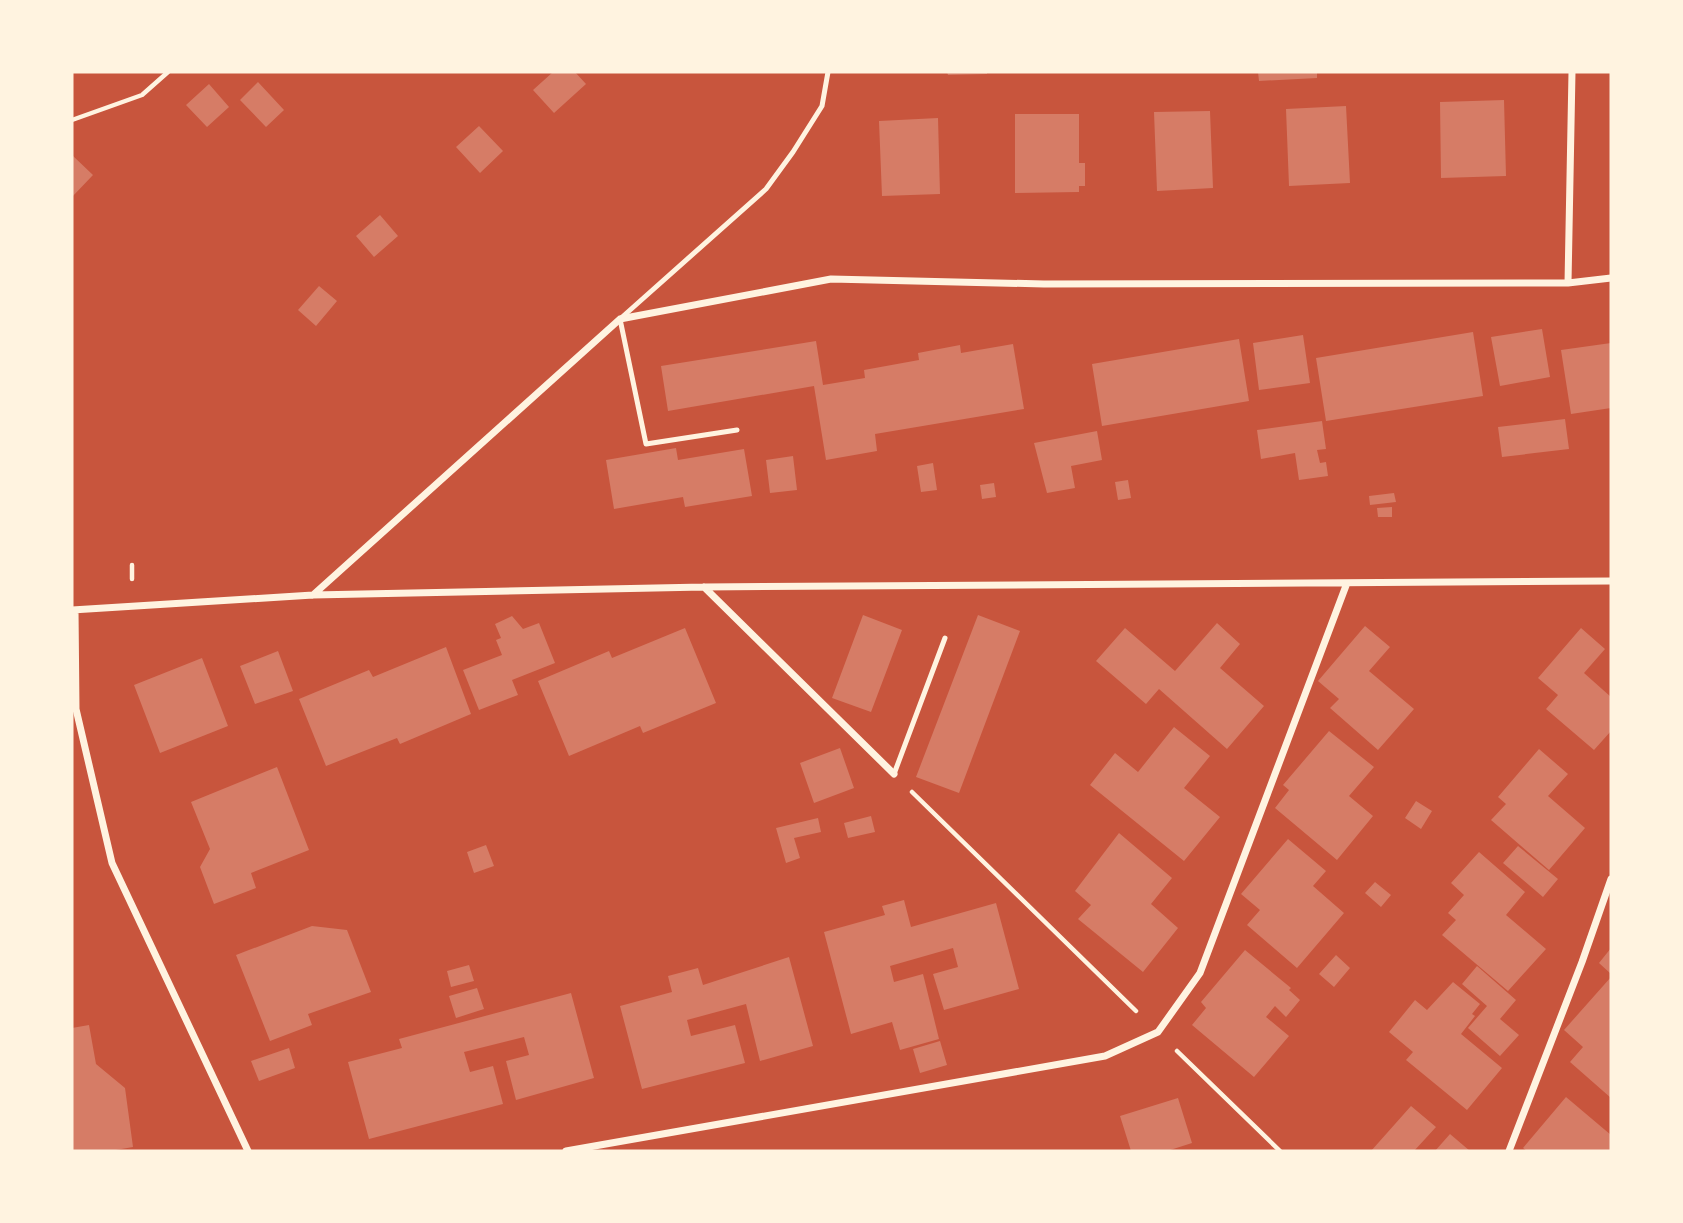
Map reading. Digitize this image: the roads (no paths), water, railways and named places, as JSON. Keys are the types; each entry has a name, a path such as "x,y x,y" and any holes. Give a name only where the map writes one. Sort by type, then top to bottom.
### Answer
{"street":[{"path":"1568,283 1572,72"},
{"path":"313,595 620,319 831,279 1044,284 1568,283 1611,278"},
{"path":"248,1151 112,863 76,709 74,610 313,595 704,587 1611,581"},
{"path":"566,1151 1105,1056 1158,1032 1200,974 1347,583"},
{"path":"704,587 894,774"},
{"path":"1509,1151 1583,962 1611,879"}],"lane":[{"path":"737,430 646,444 620,319 766,189 822,106 828,72"},
{"path":"894,774 945,638"}]}
